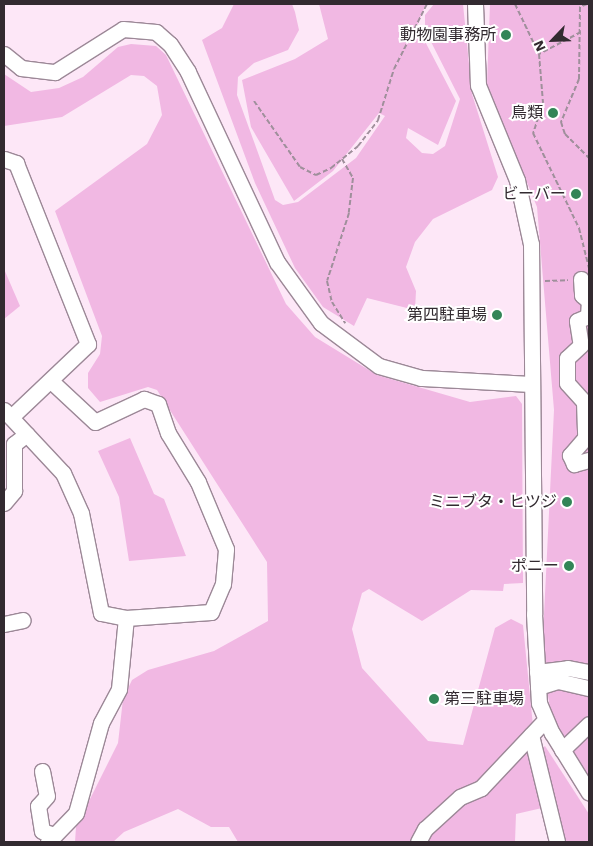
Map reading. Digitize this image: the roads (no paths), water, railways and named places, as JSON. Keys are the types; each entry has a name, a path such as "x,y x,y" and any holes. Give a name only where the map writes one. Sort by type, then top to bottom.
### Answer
{"street":[{"path":"476,4 478,85 526,211 532,282 537,680 545,720 589,793"},
{"path":"4,54 30,70 55,72 123,29 156,32 170,44 188,72 277,262 321,323 380,366 404,373 532,384"},
{"path":"4,159 16,163 86,333 84,351 52,382 7,413 63,473 81,514 100,613 126,618 211,612 223,584 226,549 198,482 168,433 158,404 144,399 95,422 52,382"},
{"path":"585,275 588,316 577,321 581,345 567,358 567,383 584,402 586,442 570,455 574,464 589,460"},
{"path":"4,503 14,491 14,444 27,434"},
{"path":"42,771 47,796 38,806 42,831 49,838 76,813 101,722 118,689 126,618"},
{"path":"4,624 23,620"},
{"path":"537,680 568,668 588,685"},
{"path":"418,842 432,822 460,797 481,788 545,720"},
{"path":"562,750 589,724"},
{"path":"531,735 557,842"}],"place":[{"name":"動物園事務所","path":"506,35"},
{"name":"鳥類","path":"553,113"},
{"name":"ビーバー","path":"576,194"},
{"name":"第四駐車場","path":"497,315"},
{"name":"ミニブタ・ヒツジ","path":"567,502"},
{"name":"ポニー","path":"569,566"},
{"name":"第三駐車場","path":"434,699"}]}
